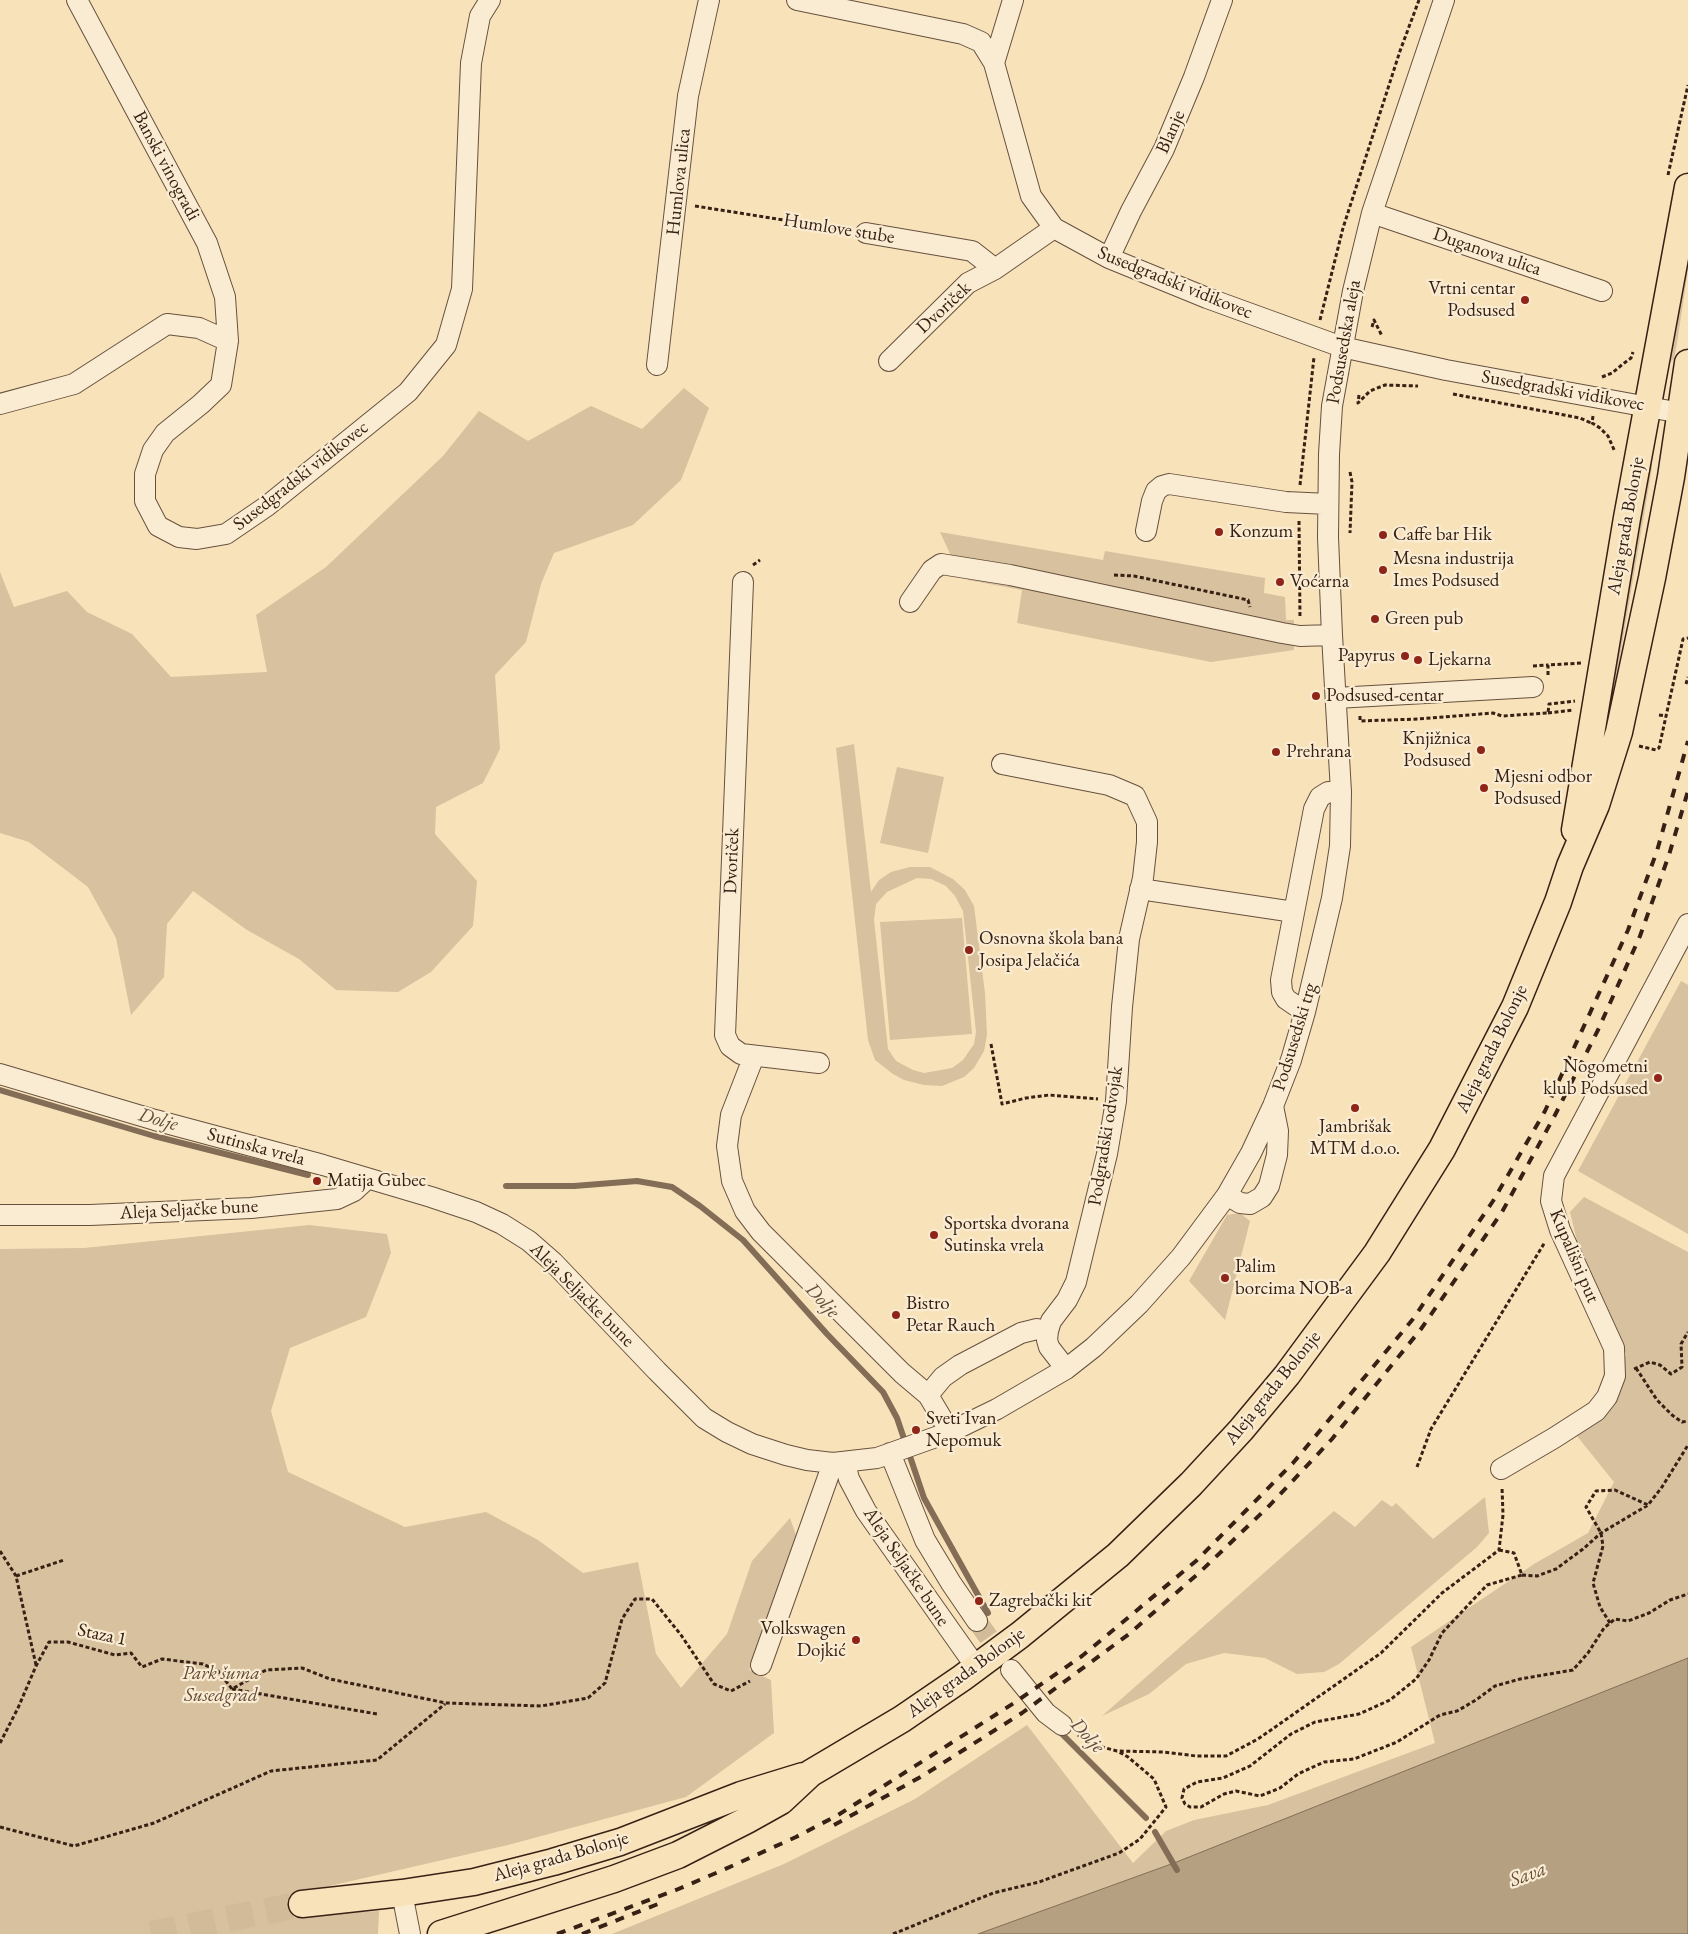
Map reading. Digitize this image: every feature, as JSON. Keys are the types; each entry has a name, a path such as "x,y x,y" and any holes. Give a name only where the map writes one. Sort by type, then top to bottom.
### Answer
{"main road":[{"name":"Aleja grada Bolonje","path":"1570,866 1580,792 1647,407 1688,187"},
{"name":"Aleja grada Bolonje","path":"441,1934 614,1879 678,1855 781,1801 811,1773 902,1719 976,1667 1027,1629 1118,1555 1192,1484 1287,1375 1377,1253 1442,1149 1515,1006 1554,911 1570,866 1596,804 1619,732 1652,578 1688,363"},
{"name":"Aleja grada Bolonje","path":"302,1904 402,1893 474,1882 553,1862 620,1842 742,1795 811,1773"}],"street":[{"name":"Banski vinogradi","path":"77,0 207,243 225,297 228,342"},
{"name":"Susedgradski vidikovec","path":"228,342 221,385 165,433 153,450 144,474 145,501 158,526 179,537 196,539 226,534 267,506 408,392 446,346 462,288 471,62 480,16 490,0"},
{"name":"Humlova ulica","path":"657,365 688,96 709,0"},
{"name":"Susedgradski vidikovec","path":"797,0 962,34 981,42 994,63 1031,196 1054,228 1109,258 1235,308 1342,347 1446,370 1681,413"},
{"path":"994,63 1013,0"},
{"name":"Blanje","path":"1109,258 1131,211 1164,150 1194,77 1222,0"},
{"name":"Podsusedska aleja","path":"1336,698 1328,504 1330,429 1342,347 1353,291 1372,214 1444,0"},
{"name":"Duganova ulica","path":"1372,214 1602,291"},
{"name":"Dvoriček","path":"889,360 968,283 995,269 1054,228"},
{"name":"Humlove stube","path":"866,233 972,250 995,269"},
{"path":"0,404 74,384 167,324 199,328 228,342"},
{"path":"1146,531 1156,491 1162,486 1169,484 1286,502 1328,504"},
{"path":"910,602 932,570 941,564 1010,575 1300,636 1332,636"},
{"name":"Dvoriček","path":"743,582 725,1035 730,1046 740,1054 819,1063"},
{"path":"1336,698 1533,687"},
{"name":"Podsusedski trg","path":"950,1432 997,1409 1066,1369 1094,1347 1182,1257 1227,1195 1251,1153 1273,1106 1291,1060 1305,1012 1332,898 1340,846 1341,792 1336,698"},
{"name":"Podgradski odvojak","path":"1002,764 1109,785 1135,796 1147,822 1148,842 1128,948 1116,1101 1105,1163 1076,1282 1067,1300 1051,1321 1048,1330"},
{"path":"1305,1012 1286,999 1282,992 1281,980 1314,809 1320,798 1328,792 1341,792"},
{"path":"1140,889 1294,912"},
{"name":"Kupališni put","path":"1501,1469 1596,1411 1607,1397 1614,1371 1614,1348 1557,1220 1551,1202 1554,1176 1688,924"},
{"path":"754,1056 731,1115 727,1146 732,1181 745,1210 761,1232 902,1373 928,1395 950,1432"},
{"name":"Sutinska vrela","path":"0,1074 155,1120 323,1165 367,1179"},
{"path":"1227,1195 1240,1203 1250,1204 1262,1198 1269,1186 1277,1155 1278,1131 1273,1106"},
{"name":"Aleja Seljačke bune","path":"0,1215 90,1215 251,1208 337,1199 354,1191 367,1179 457,1205 511,1230 529,1241 553,1262 704,1418 752,1444 806,1460 839,1463 870,1459 950,1432"},
{"path":"928,1395 943,1377 960,1365 1021,1333 1048,1330 1047,1340 1049,1347 1066,1369"},
{"path":"895,1452 926,1540 951,1583 977,1621"},
{"path":"761,1665 839,1463"},
{"name":"Aleja Seljačke bune","path":"839,1463 866,1511 976,1667"},
{"path":"1011,1670 1046,1713 1062,1724"},
{"path":"402,1893 410,1934"}],"path":[{"path":"1320,321 1343,228 1400,51 1419,0"},
{"name":"Humlove stube","path":"677,204 866,233"},
{"path":"1300,488 1315,350"},
{"path":"1359,395 1358,404 1370,391 1386,385 1415,385 1424,387"},
{"path":"1453,393 1580,418 1592,423"},
{"path":"1299,512 1300,636"},
{"path":"1639,746 1656,750 1659,748 1683,639 1688,638"},
{"path":"1686,684 1688,677"},
{"path":"1548,712 1549,704 1578,700"},
{"path":"1360,713 1360,721 1493,713 1502,716 1576,710"},
{"path":"1659,715 1666,716"},
{"path":"991,1044 1002,1104 1049,1095 1116,1101"},
{"path":"1417,1467 1431,1429 1548,1240"},
{"path":"1614,1371 1627,1372 1650,1362 1660,1365 1671,1374 1682,1367 1681,1344 1688,1332"},
{"path":"1636,1368 1657,1400 1682,1422 1688,1421"},
{"path":"1688,1445 1662,1487 1648,1505 1601,1533 1583,1549 1556,1568 1537,1576 1522,1575 1487,1585 1442,1633 1430,1660 1416,1679 1390,1700 1359,1714 1315,1722 1291,1734 1250,1766 1223,1778 1197,1782 1184,1789 1182,1798 1185,1804 1190,1807 1201,1808 1224,1794 1236,1791 1260,1796 1280,1788 1298,1774 1324,1762 1354,1759 1397,1742 1440,1715 1457,1711 1470,1704 1495,1686 1520,1679 1573,1670 1588,1653 1604,1628 1615,1619 1628,1621 1649,1613 1670,1600 1688,1594"},
{"path":"1117,1751 1226,1756 1258,1739 1381,1653 1442,1593 1499,1550 1503,1515 1501,1469"},
{"path":"1610,1623 1600,1607 1593,1583 1603,1546 1601,1533 1586,1507 1596,1491 1615,1490 1648,1505"},
{"path":"1499,1550 1514,1553 1522,1575"},
{"path":"0,1551 16,1576 36,1666"},
{"path":"16,1576 64,1560"},
{"path":"232,1689 266,1670 302,1668 330,1680 446,1703 542,1706 588,1698 605,1683 622,1619 635,1599 652,1599 681,1635 714,1684 731,1691 754,1679 761,1665"},
{"name":"Staza 1","path":"0,1743 36,1666 50,1642 68,1642 116,1655 131,1654 142,1667 162,1659 203,1664 218,1670 232,1689"},
{"path":"232,1689 377,1714"},
{"path":"0,1827 74,1846 154,1823 271,1771 377,1760 446,1703"},
{"path":"893,1934 993,1893 1039,1882 1119,1852 1140,1840 1166,1807 1154,1780 1128,1756 1091,1744 1062,1724"}],"green space":[{"path":"1688,246 1688,270 1677,343 1674,359 1670,362 1668,361"},
{"path":"684,388 709,408 681,480 633,525 554,553 541,584 526,642 495,675 500,749 483,783 436,807 435,834 477,881 473,926 431,972 398,992 336,990 299,959 247,930 193,891 167,924 164,977 131,1015 116,938 88,887 29,842 0,833 0,572 14,607 67,591 87,612 132,634 171,677 267,672 256,615 326,567 443,456 479,411 528,441 591,406 642,429"},
{"path":"1650,458 1652,460 1652,468 1608,727 1603,727"},
{"path":"940,532 1103,560 1105,551 1265,578 1264,593 1285,597 1286,620 1294,620 1294,650 1211,662 1017,623 1022,590 968,580 952,558"},
{"path":"854,744 871,892 879,880 891,872 910,867 930,867 953,879 965,890 974,906 985,993 987,1035 984,1051 974,1068 964,1077 942,1086 924,1085 904,1080 893,1074 875,1060 868,1040 836,748","holes":["917,878 931,879 946,886 955,896 963,911 976,1032 974,1044 963,1060 952,1068 924,1073 913,1070 896,1061 888,1049 874,920 876,904 887,892"]},
{"path":"897,767 944,777 928,853 880,843"},
{"path":"962,918 972,1034 890,1040 880,922"},
{"name":"Nogometni klub Podsused","path":"1681,981 1688,985 1688,1234 1578,1171"},
{"path":"1584,1197 1688,1252 1688,1658 1174,1863 978,1934 612,1934 784,1864 915,1799 1027,1725 1133,1863 1166,1831 1194,1820 1268,1805 1435,1743 1411,1647 1534,1564 1588,1533 1614,1482 1577,1436 1613,1407 1626,1354 1578,1245 1570,1212"},
{"path":"1240,1213 1250,1221 1225,1320 1189,1281 1227,1215"},
{"name":"Park šuma Susedgrad","path":"309,1225 387,1234 391,1253 366,1317 290,1348 271,1411 288,1472 405,1527 486,1512 538,1540 583,1573 638,1562 656,1654 681,1688 727,1634 752,1561 790,1518 798,1541 749,1670 771,1680 774,1733 686,1797 508,1845 299,1893 293,1916 379,1911 378,1934 0,1934 0,1249 84,1248"},
{"path":"1485,1497 1489,1533 1477,1547 1339,1664 1324,1672 1297,1674 1265,1658 1224,1653 1186,1664 1149,1694 1102,1716 1334,1511 1355,1527 1382,1500 1392,1507 1396,1503 1433,1539"}],"water":[{"name":"Sava","path":"1688,1658 1688,1934 978,1934 1174,1863"}],"waterway":[{"name":"Dolje","path":"0,1090 154,1136 308,1175"},
{"name":"Dolje","path":"506,1186 574,1186 637,1181 672,1187 700,1206 743,1240 827,1334 883,1392 897,1418 924,1498 988,1613"},
{"name":"Dolje","path":"1058,1730 1146,1818"},
{"name":"Dolje","path":"1155,1832 1177,1870"}],"tunnel":[{"path":"977,1621 1006,1662"},
{"path":"151,1934 302,1904"}],"railway":[{"path":"557,1934 676,1890 796,1837 838,1815 1014,1703 1082,1656 1196,1561 1293,1463 1413,1319 1493,1201 1545,1111 1628,930 1657,851 1688,741"},
{"path":"834,1825 924,1775 1022,1713 1129,1634 1200,1572 1270,1505 1332,1439 1421,1329 1502,1212 1554,1117 1598,1030 1640,936 1669,855 1688,791"},
{"path":"582,1934 663,1902"}],"place":[{"name":"Vrtni centar Podsused","path":"1525,300"},
{"name":"Konzum","path":"1219,532"},
{"name":"Caffe bar Hik","path":"1383,535"},
{"name":"Mesna industrija Imes Podsused","path":"1383,570"},
{"name":"Voćarna","path":"1280,582"},
{"name":"Green pub","path":"1375,619"},
{"name":"Papyrus","path":"1405,656"},
{"name":"Ljekarna","path":"1418,660"},
{"name":"Podsused-centar","path":"1316,696"},
{"name":"Knjižnica Podsused","path":"1481,750"},
{"name":"Prehrana","path":"1276,752"},
{"name":"Mjesni odbor Podsused","path":"1484,788"},
{"name":"Osnovna škola bana Josipa Jelačića","path":"969,950"},
{"name":"Nogometni klub Podsused","path":"1658,1078"},
{"name":"Jambrišak MTM d.o.o.","path":"1355,1108"},
{"name":"Matija Gubec","path":"317,1181"},
{"name":"Sportska dvorana Sutinska vrela","path":"934,1235"},
{"name":"Palim borcima NOB-a","path":"1225,1278"},
{"name":"Bistro Petar Rauch","path":"896,1315"},
{"name":"Sveti Ivan Nepomuk","path":"916,1430"},
{"name":"Zagrebački kit","path":"979,1601"},
{"name":"Volkswagen Dojkić","path":"856,1640"}]}
